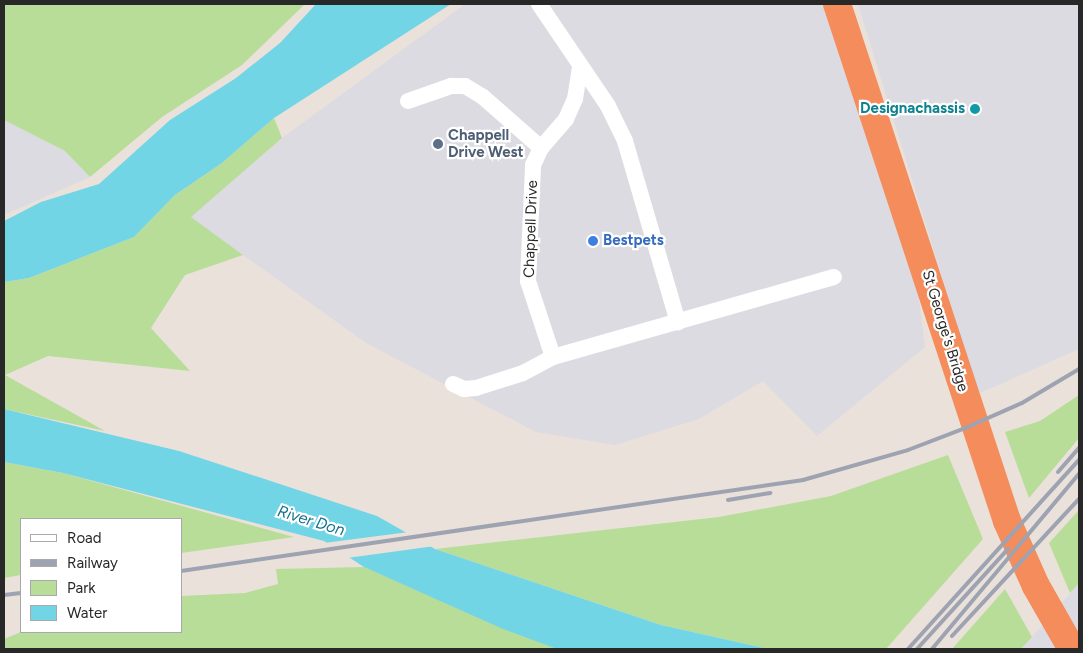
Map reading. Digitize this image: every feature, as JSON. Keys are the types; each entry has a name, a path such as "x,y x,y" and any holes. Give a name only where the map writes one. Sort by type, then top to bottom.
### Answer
{"highway":[{"name":"St George's Bridge","path":"837,4 1007,521 1036,586 1072,649"},
{"name":"St George's Bridge","path":"856,4 1016,500 1046,571 1079,629"}],"street":[{"path":"539,4 610,112 625,141 678,322"},
{"name":"Chappell Drive","path":"553,358 528,281 533,165 541,148 561,127 571,110 580,68"},
{"path":"408,101 451,86 465,86 483,97 541,148"},
{"path":"571,110 587,102 610,112"},
{"path":"453,384 464,389 476,388 523,373 553,358 834,277"}],"shaded area":[{"path":"465,4 837,4 908,215 925,347 817,436 763,381 699,419 615,445 536,432 366,343 190,217 282,138"},
{"path":"858,4 1079,4 1079,349 978,394"},
{"path":"4,120 65,151 90,177 4,215"},
{"path":"1079,583 1079,649 1021,649 1032,637"}],"green space":[{"path":"4,4 305,4 242,65 162,117 90,177 65,151 4,120"},
{"path":"274,118 282,138 191,217 243,255 185,275 151,328 190,371 48,356 5,375 105,431 4,409 4,282 29,278 134,237 175,195 222,163"},
{"path":"1079,395 1079,438 1029,498 1005,432 1040,421"},
{"path":"948,455 983,539 886,649 768,649 661,625 435,549 719,517 831,496"},
{"path":"4,462 63,473 294,537 182,553 182,518 20,518 20,575 4,578"},
{"path":"1079,510 1079,583 1070,593 1049,543"},
{"path":"364,567 557,649 4,649 4,639 20,632 182,633 182,596 245,593 278,584 276,569"},
{"path":"1005,589 1032,637 1021,649 952,649"}],"water":[{"path":"316,4 451,4 274,118 222,163 175,195 134,237 29,278 4,282 4,221 41,202 99,184 170,120 236,78 280,43"},
{"name":"River Don","path":"4,409 179,451 377,516 435,549 661,625 768,649 557,649 503,629 364,567 324,541 63,473 4,462"}],"pier":[{"path":"409,532 435,546 347,558 324,543"}],"railway":[{"path":"182,571 803,480 908,450 963,429 1022,403 1079,369"},
{"path":"1058,472 1079,448"},
{"path":"908,649 1079,460"},
{"path":"932,649 1079,474"},
{"path":"728,500 770,493"},
{"path":"952,636 1079,499"},
{"path":"917,649 1008,549"},
{"path":"4,595 20,593"}],"place":[{"name":"Designachassis","path":"975,109"},
{"name":"Chappell Drive West","path":"438,144"},
{"name":"Bestpets","path":"593,241"}]}
